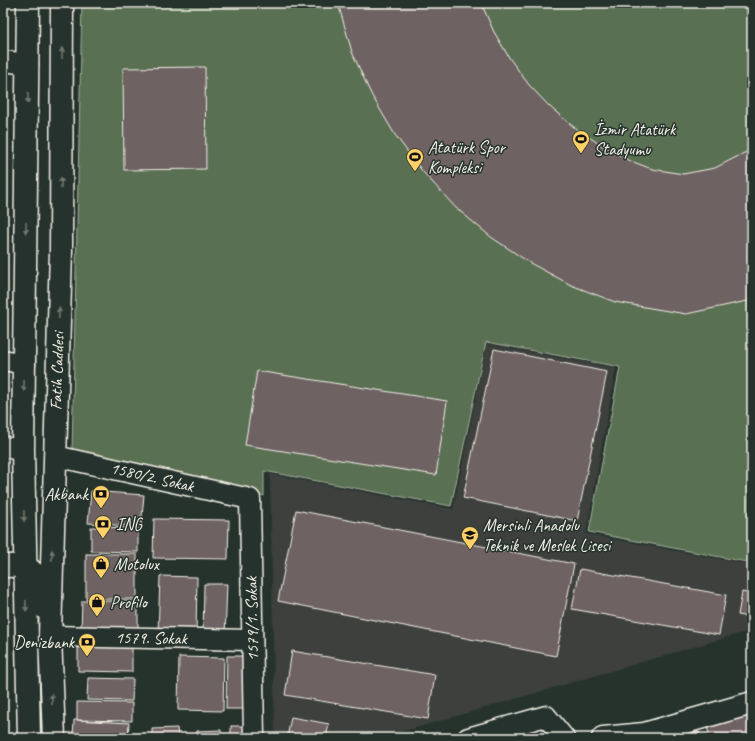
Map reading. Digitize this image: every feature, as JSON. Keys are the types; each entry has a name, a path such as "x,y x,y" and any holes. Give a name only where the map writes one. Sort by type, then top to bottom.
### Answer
{"main road":[{"path":"28,3 25,364 13,448 24,567 29,738"},
{"name":"Fatih Caddesi","path":"54,738 50,636 61,251 62,3"},
{"path":"3,566 24,567 34,574 43,586 50,636"},
{"path":"603,738 645,736 752,703"}],"street":[{"path":"3,62 28,64"},
{"path":"3,360 25,364"},
{"name":"1580/2. Sokak","path":"55,456 250,499"},
{"name":"1579/1. Sokak","path":"250,499 254,738"},
{"name":"1579. Sokak","path":"50,636 252,640"},
{"path":"468,738 546,716 564,738"}],"shaded area":[{"name":"Mersinli Anadolu Teknik ve Meslek Lisesi","path":"487,344 616,368 586,534 752,565 752,630 381,738 275,738 270,474 453,509"}],"green space":[{"name":"Atatürk Spor Kompleksi","path":"82,3 752,3 752,563 589,532 620,367 486,342 451,506 264,471 264,496 72,452"}],"building":[{"name":"İzmir Atatürk Stadyumu","path":"338,3 481,3 494,32 510,59 529,85 550,107 575,128 601,145 628,160 652,169 683,174 715,168 752,149 752,300 686,314 615,302 571,285 530,263 491,237 455,207 423,172 395,135 371,94 352,52"},
{"path":"205,67 206,169 124,170 123,68"},
{"path":"494,349 607,372 577,521 463,498"},
{"path":"257,371 447,401 436,475 245,445"},
{"path":"91,491 144,495 141,527 88,523"},
{"path":"296,510 574,564 556,656 278,601"},
{"path":"154,519 229,520 228,559 153,558"},
{"path":"91,527 138,528 138,552 91,551"},
{"path":"86,554 137,554 137,599 86,599"},
{"path":"580,569 726,595 719,635 572,609"},
{"path":"160,576 197,577 196,636 158,635"},
{"path":"204,584 227,584 225,638 203,638"},
{"path":"742,592 752,594 752,618 738,615"},
{"path":"82,601 138,601 138,632 81,631"},
{"path":"78,644 132,645 132,672 78,671"},
{"path":"292,651 435,675 428,719 285,695"},
{"path":"227,656 248,656 248,709 226,709"},
{"path":"179,657 224,658 223,711 178,710"},
{"path":"88,678 133,679 132,701 87,700"},
{"path":"77,702 132,703 132,721 77,720"},
{"path":"747,716 752,738 710,738 707,727"},
{"path":"291,717 329,724 326,738 287,738"},
{"path":"74,720 129,723 128,738 73,738"},
{"path":"231,726 247,726 247,738 231,738"},
{"path":"177,728 178,738 152,738 152,729"},
{"path":"221,730 221,738 197,738 197,731"},
{"path":"699,732 701,738 679,738"}],"place":[{"name":"İzmir Atatürk Stadyumu","path":"581,154"},
{"name":"Atatürk Spor Kompleksi","path":"415,172"},
{"name":"Akbank","path":"101,509"},
{"name":"ING","path":"103,539"},
{"name":"Mersinli Anadolu Teknik ve Meslek Lisesi","path":"470,550"},
{"name":"Motolux","path":"101,579"},
{"name":"Profilo","path":"97,617"},
{"name":"Denizbank","path":"87,657"}]}
